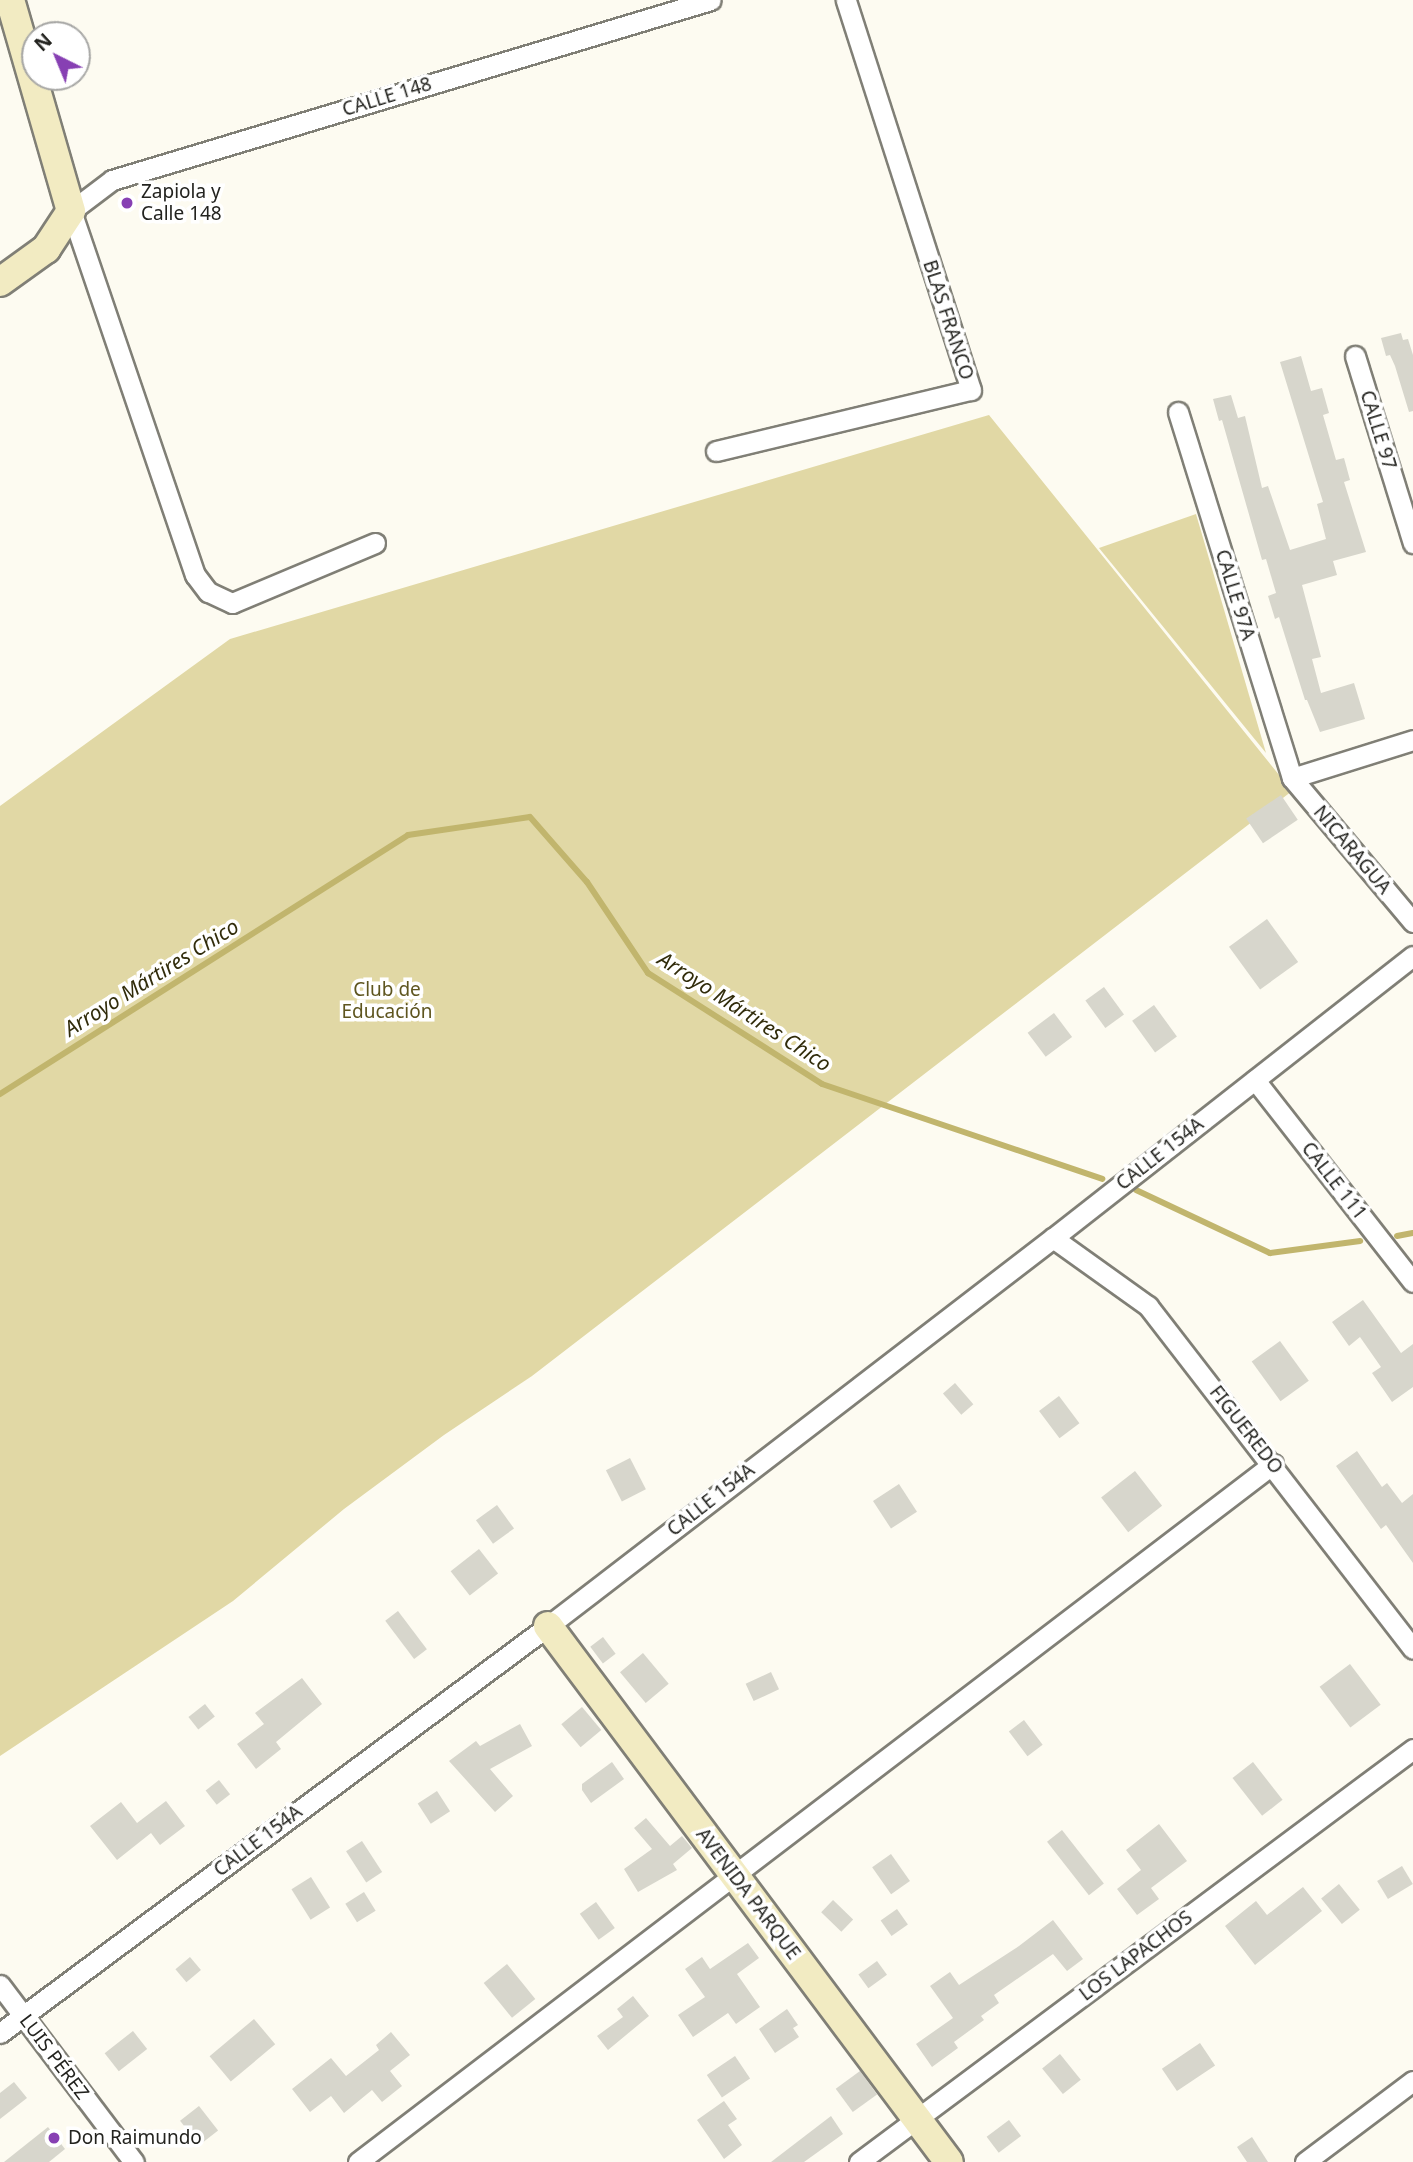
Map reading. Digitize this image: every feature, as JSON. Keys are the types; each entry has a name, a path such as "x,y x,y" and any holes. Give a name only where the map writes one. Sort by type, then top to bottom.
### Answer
{"street":[{"path":"10,0 71,211 195,575 208,592 232,603 375,543"},
{"name":"CALLE 148","path":"71,211 112,180 711,0"},
{"name":"BLAS FRANCO","path":"716,451 971,390 846,0"},
{"path":"0,282 46,249 71,211"},
{"name":"CALLE 97","path":"1355,356 1413,543"},
{"name":"CALLE 97A","path":"1178,412 1292,778"},
{"path":"1292,778 1413,740"},
{"name":"NICARAGUA","path":"1292,778 1413,922"},
{"name":"CALLE 154A","path":"0,2033 548,1626 1053,1238 1413,956"},
{"name":"CALLE 111","path":"1255,1080 1413,1282"},
{"name":"FIGUEREDO","path":"1053,1238 1147,1306 1273,1464 1413,1649"},
{"path":"358,2162 1273,1464"},
{"name":"AVENIDA PARQUE","path":"548,1626 949,2162"},
{"name":"LOS LAPACHOS","path":"859,2162 1413,1749"},
{"name":"LUIS PÉREZ","path":"0,1985 134,2162"},
{"path":"1305,2162 1413,2081"}],"green space":[{"name":"Club de Educación","path":"989,415 1292,791 532,1376 444,1435 344,1509 233,1601 0,1756 0,806 230,639"},
{"path":"1196,514 1266,753 1099,548"}],"building":[{"path":"1401,333 1403,340 1408,339 1413,355 1413,411 1409,412 1395,366 1390,355 1386,356 1381,338"},
{"path":"1301,356 1311,391 1322,388 1329,413 1323,415 1336,460 1344,458 1350,480 1344,482 1366,552 1333,561 1337,575 1302,585 1321,657 1312,659 1321,693 1354,683 1365,719 1320,732 1305,700 1279,617 1275,619 1268,596 1276,593 1266,559 1262,560 1222,420 1219,421 1213,399 1231,395 1238,418 1245,416 1262,488 1268,486 1290,550 1326,539 1317,504 1323,502 1280,362"},
{"path":"1281,795 1298,820 1263,843 1246,818"},
{"path":"1267,919 1298,962 1260,990 1229,947"},
{"path":"1104,987 1124,1015 1105,1028 1085,1001"},
{"path":"1154,1005 1177,1037 1155,1052 1132,1021"},
{"path":"1054,1013 1072,1037 1046,1057 1028,1033"},
{"path":"1363,1300 1401,1353 1413,1344 1413,1387 1392,1402 1372,1373 1381,1367 1360,1337 1349,1346 1332,1322"},
{"path":"1280,1341 1309,1381 1280,1401 1252,1362"},
{"path":"955,1383 973,1404 961,1415 943,1393"},
{"path":"1059,1396 1079,1423 1059,1438 1039,1411"},
{"path":"1357,1451 1382,1487 1387,1483 1402,1503 1413,1494 1413,1563 1386,1525 1381,1529 1336,1466"},
{"path":"630,1458 646,1489 622,1501 606,1470"},
{"path":"1135,1471 1162,1506 1128,1532 1101,1497"},
{"path":"899,1484 917,1512 891,1529 873,1501"},
{"path":"497,1505 514,1528 493,1544 476,1520"},
{"path":"479,1549 498,1573 470,1596 451,1571"},
{"path":"398,1611 427,1649 414,1659 385,1621"},
{"path":"603,1637 616,1654 603,1663 590,1647"},
{"path":"643,1653 669,1684 646,1703 620,1672"},
{"path":"1350,1664 1381,1705 1350,1728 1320,1687"},
{"path":"771,1672 779,1689 754,1701 746,1684"},
{"path":"302,1678 322,1704 276,1742 281,1749 256,1769 237,1744 264,1724 255,1713"},
{"path":"205,1704 215,1717 198,1730 188,1717"},
{"path":"582,1707 601,1730 581,1747 561,1724"},
{"path":"1024,1720 1043,1745 1027,1756 1009,1731"},
{"path":"520,1724 532,1746 490,1769 513,1796 495,1812 449,1761 476,1741 480,1746"},
{"path":"612,1762 624,1779 591,1803 582,1790 582,1784"},
{"path":"1253,1762 1283,1800 1262,1816 1233,1778"},
{"path":"219,1780 230,1794 217,1805 206,1790"},
{"path":"437,1791 450,1811 431,1824 418,1804"},
{"path":"166,1801 185,1826 160,1845 151,1833 117,1860 90,1826 121,1802 137,1823"},
{"path":"646,1818 670,1846 682,1836 692,1848 673,1864 677,1870 638,1892 624,1869 652,1849 634,1828"},
{"path":"1159,1824 1187,1861 1151,1888 1159,1899 1137,1915 1117,1889 1141,1870 1126,1850"},
{"path":"1062,1830 1104,1884 1089,1895 1047,1842"},
{"path":"362,1841 382,1872 366,1882 346,1851"},
{"path":"891,1854 910,1881 891,1894 872,1867"},
{"path":"1402,1866 1413,1884 1388,1899 1377,1881"},
{"path":"311,1877 330,1908 311,1920 291,1889"},
{"path":"1339,1884 1360,1910 1342,1924 1321,1898"},
{"path":"1303,1887 1322,1911 1255,1965 1225,1926 1256,1901 1267,1915"},
{"path":"364,1892 376,1911 357,1922 345,1904"},
{"path":"833,1900 853,1919 841,1932 821,1912"},
{"path":"596,1902 615,1928 599,1940 580,1914"},
{"path":"897,1909 908,1925 892,1936 881,1920"},
{"path":"1053,1920 1083,1959 1067,1971 1053,1954 994,1995 999,2003 981,2016 984,2020 954,2042 958,2048 932,2067 916,2044 953,2018 930,1986 950,1972 959,1985"},
{"path":"748,1943 759,1958 737,1974 760,2007 736,2024 728,2013 693,2037 678,2015 705,1997 685,1969 702,1957 710,1969"},
{"path":"190,1957 201,1970 186,1982 175,1969"},
{"path":"877,1961 887,1975 868,1988 858,1975"},
{"path":"507,1964 535,1999 512,2018 484,1983"},
{"path":"633,1996 649,2016 608,2050 597,2036 623,2017 617,2009"},
{"path":"787,2009 798,2025 793,2028 799,2037 775,2053 759,2029"},
{"path":"254,2019 275,2044 231,2082 210,2056"},
{"path":"133,2031 147,2049 119,2071 105,2053"},
{"path":"391,2032 410,2055 390,2071 402,2086 382,2102 372,2090 344,2113 331,2096 310,2112 292,2089 331,2058 346,2076 379,2050 376,2045"},
{"path":"1200,2043 1215,2065 1177,2091 1162,2069"},
{"path":"1060,2054 1081,2080 1063,2094 1042,2068"},
{"path":"735,2056 750,2078 722,2097 707,2075"},
{"path":"860,2071 877,2094 853,2112 836,2089"},
{"path":"14,2082 27,2098 0,2119 0,2093"},
{"path":"724,2101 737,2119 728,2125 742,2145 724,2159 697,2120"},
{"path":"199,2106 218,2130 199,2145 180,2121"},
{"path":"831,2116 843,2134 804,2162 771,2162"},
{"path":"1009,2120 1021,2136 999,2153 987,2137"},
{"path":"48,2127 65,2149 49,2162 4,2162"},
{"path":"1252,2137 1268,2162 1247,2162 1237,2147"}],"waterway":[{"name":"Arroyo Mártires Chico","path":"0,1094 408,835 530,817 587,882 648,973 822,1084 1102,1179"},
{"name":"Arroyo Mártires Chico","path":"1136,1190 1270,1253 1360,1241"},
{"name":"Arroyo Mártires Chico","path":"1397,1236 1413,1233"}],"place":[{"name":"Zapiola y Calle 148","path":"127,203"},
{"name":"Don Raimundo","path":"54,2138"}]}
